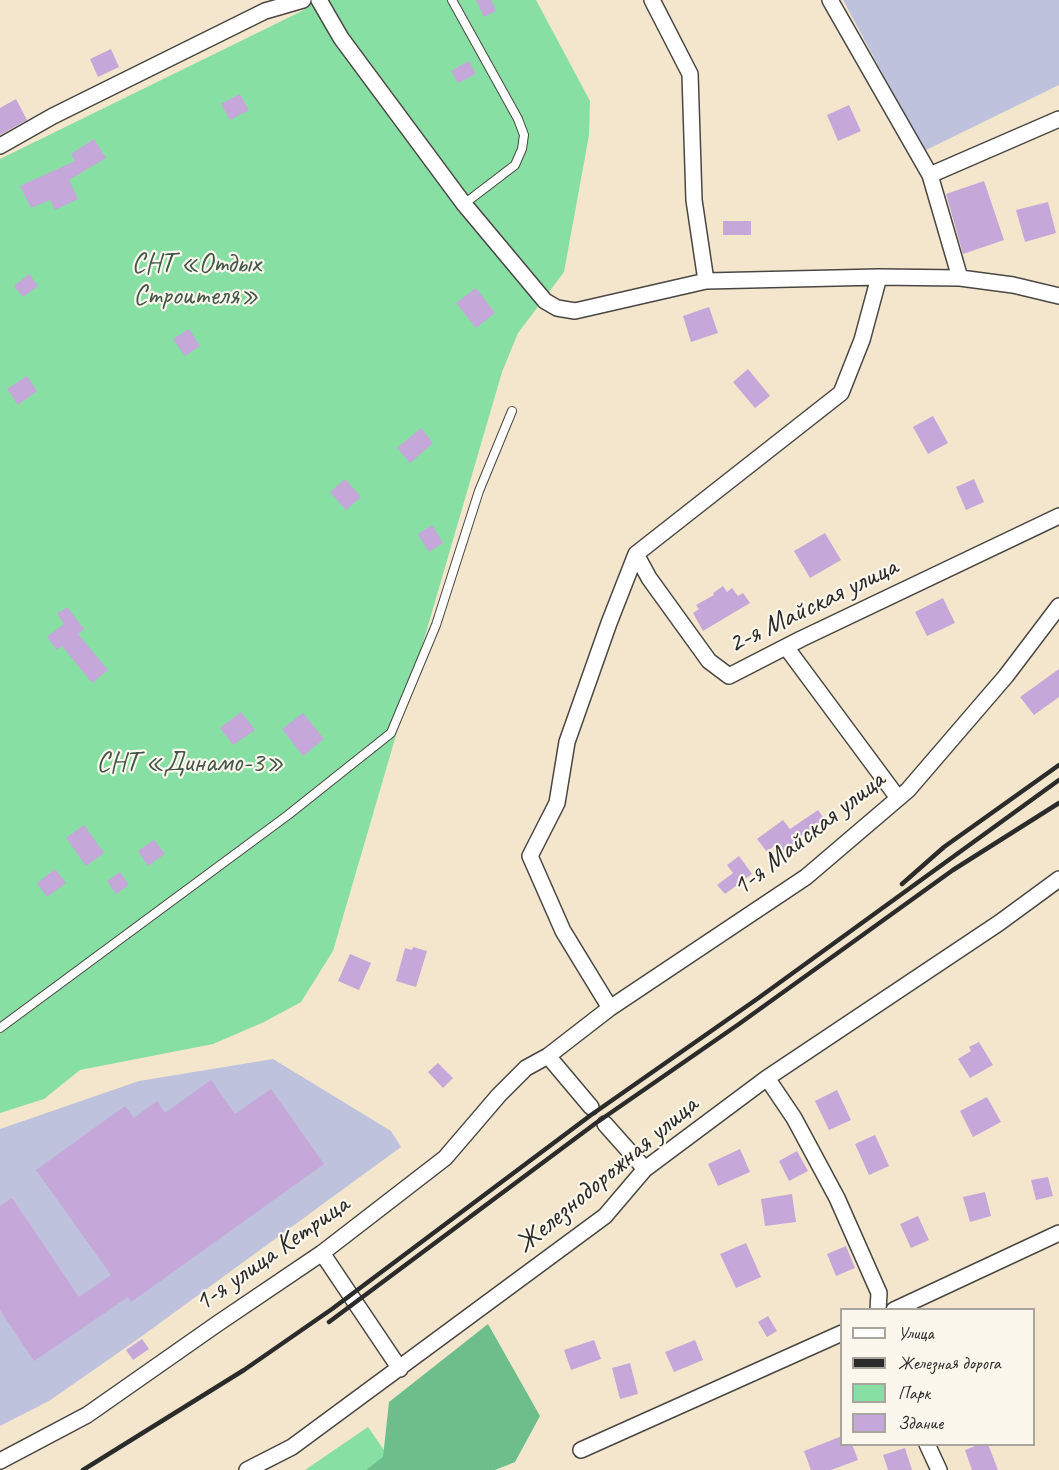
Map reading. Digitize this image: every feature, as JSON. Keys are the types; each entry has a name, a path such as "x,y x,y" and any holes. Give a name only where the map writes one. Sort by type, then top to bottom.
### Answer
{"street":[{"path":"0,146 53,116 265,11 303,0"},
{"path":"319,0 341,38 464,204 545,301 557,308 574,311 705,281 879,277 960,278 1013,285 1059,296"},
{"path":"652,0 690,74 694,200 705,281"},
{"path":"830,0 930,175 960,278"},
{"path":"930,175 1059,119"},
{"path":"610,1008 563,931 530,856 557,803 567,742 609,623 636,554 841,393 862,340 879,277"},
{"name":"2-я Майская улица","path":"636,554 649,578 709,661 729,675 1059,516"},
{"name":"1-я Майская улица","path":"548,1056 610,1008 806,876 908,790 1006,676 1059,606"},
{"path":"786,647 898,798"},
{"name":"Железнодорожная улица","path":"247,1470 292,1447 605,1216 645,1169 767,1078 1059,879"},
{"path":"548,1056 591,1107"},
{"name":"1-я улица Кетрица","path":"0,1461 87,1415 322,1253 445,1158 499,1095 526,1068 548,1056"},
{"path":"767,1078 794,1118 837,1198 879,1293 878,1308"},
{"path":"605,1125 645,1169"},
{"path":"898,1308 1059,1233"},
{"path":"322,1253 400,1369"},
{"path":"581,1450 840,1334"},
{"path":"928,1446 939,1470"}],"lane":[{"path":"452,0 518,119 524,135 522,149 515,165 464,204"},
{"path":"0,1028 288,815 391,733 436,625 479,491 513,411"}],"shaded area":[{"path":"843,0 1059,0 1059,85 924,151"},
{"path":"273,1059 391,1131 401,1147 138,1339 49,1401 0,1426 0,1129 139,1081"}],"green space":[{"path":"317,0 536,0 590,101 589,135 564,272 518,333 502,372 333,951 301,1002 264,1022 213,1044 80,1070 44,1099 0,1113 0,159 302,11"},
{"path":"488,1324 540,1416 515,1462 495,1470 366,1470 383,1457 389,1402"},
{"path":"368,1427 388,1456 367,1470 305,1470"}],"building":[{"path":"476,0 491,0 496,11 484,17"},
{"path":"111,49 119,67 98,77 90,59"},
{"path":"469,61 476,74 458,83 451,71"},
{"path":"240,94 249,110 230,120 221,104"},
{"path":"16,99 27,120 0,135 0,108"},
{"path":"849,105 861,131 838,141 827,115"},
{"path":"94,139 106,158 69,180 78,199 55,210 50,200 31,208 20,186 75,161 71,154"},
{"path":"984,181 1004,240 963,254 946,194"},
{"path":"1048,202 1056,233 1025,242 1016,210"},
{"path":"723,221 751,221 751,235 723,235"},
{"path":"29,274 38,286 23,297 14,286"},
{"path":"476,288 495,313 476,328 456,303"},
{"path":"709,307 718,333 691,342 683,316"},
{"path":"189,329 200,346 185,356 173,339"},
{"path":"748,369 770,396 755,408 733,382"},
{"path":"27,376 37,391 18,405 7,389"},
{"path":"933,416 948,443 928,454 913,427"},
{"path":"421,428 433,443 410,463 397,448"},
{"path":"345,479 361,497 346,510 330,492"},
{"path":"974,479 984,502 966,510 956,487"},
{"path":"432,525 443,543 429,552 418,534"},
{"path":"825,533 841,560 810,578 794,551"},
{"path":"723,586 727,592 732,588 738,596 743,593 750,603 703,631 693,613 699,609 696,605 714,595 713,593"},
{"path":"943,598 955,623 927,636 915,612"},
{"path":"67,607 84,629 78,634 108,670 92,683 62,646 57,650 47,637 64,624 57,614"},
{"path":"1059,669 1059,697 1034,715 1020,697"},
{"path":"241,712 255,730 233,745 220,728"},
{"path":"303,713 324,739 303,756 282,729"},
{"path":"818,810 825,820 798,838 799,841 783,853 776,844 767,852 757,839 783,820 790,829"},
{"path":"84,825 104,853 86,866 66,838"},
{"path":"154,840 165,854 148,866 138,851"},
{"path":"739,856 752,874 725,894 717,885 733,873 727,865"},
{"path":"55,869 66,883 47,897 37,883"},
{"path":"120,872 129,885 116,894 107,881"},
{"path":"413,947 427,951 416,987 396,981 405,948 412,950"},
{"path":"350,954 371,963 359,990 338,981"},
{"path":"979,1042 993,1065 970,1078 958,1059 971,1051 969,1047"},
{"path":"438,1063 453,1078 443,1088 428,1072"},
{"path":"211,1080 235,1114 271,1089 324,1164 131,1302 128,1297 34,1361 0,1310 0,1206 12,1198 79,1297 111,1275 36,1170 125,1106 134,1118 157,1101 165,1113"},
{"path":"837,1090 851,1120 829,1130 815,1101"},
{"path":"987,1097 1001,1122 973,1137 960,1111"},
{"path":"875,1135 889,1166 869,1175 855,1144"},
{"path":"740,1149 750,1172 718,1186 708,1164"},
{"path":"797,1151 808,1171 789,1181 779,1161"},
{"path":"1048,1177 1053,1196 1036,1200 1031,1180"},
{"path":"985,1192 991,1216 970,1222 963,1197"},
{"path":"792,1194 796,1222 765,1226 761,1199"},
{"path":"918,1216 929,1240 911,1248 900,1224"},
{"path":"746,1243 761,1277 736,1288 720,1254"},
{"path":"846,1246 855,1268 836,1276 827,1254"},
{"path":"768,1316 777,1331 767,1337 758,1322"},
{"path":"142,1339 149,1349 133,1360 126,1350"},
{"path":"594,1340 601,1359 571,1370 564,1350"},
{"path":"695,1340 703,1360 674,1372 665,1352"},
{"path":"630,1363 638,1394 620,1399 612,1368"},
{"path":"840,1437 840,1446 853,1446 858,1460 831,1470 811,1470 804,1451"},
{"path":"975,1446 989,1446 998,1470 972,1470 965,1450"},
{"path":"905,1448 912,1470 888,1470 883,1455"}],"railway":[{"path":"902,884 944,847 1059,765"},
{"path":"83,1470 244,1370 332,1309 591,1115 757,999 1059,780"},
{"path":"329,1322 596,1123 739,1024 953,870 1059,803"}],"park label":[{"name":"СНТ «Отдых Строителя»","path":"196,281"},
{"name":"СНТ «Динамо-3»","path":"190,764"}]}
